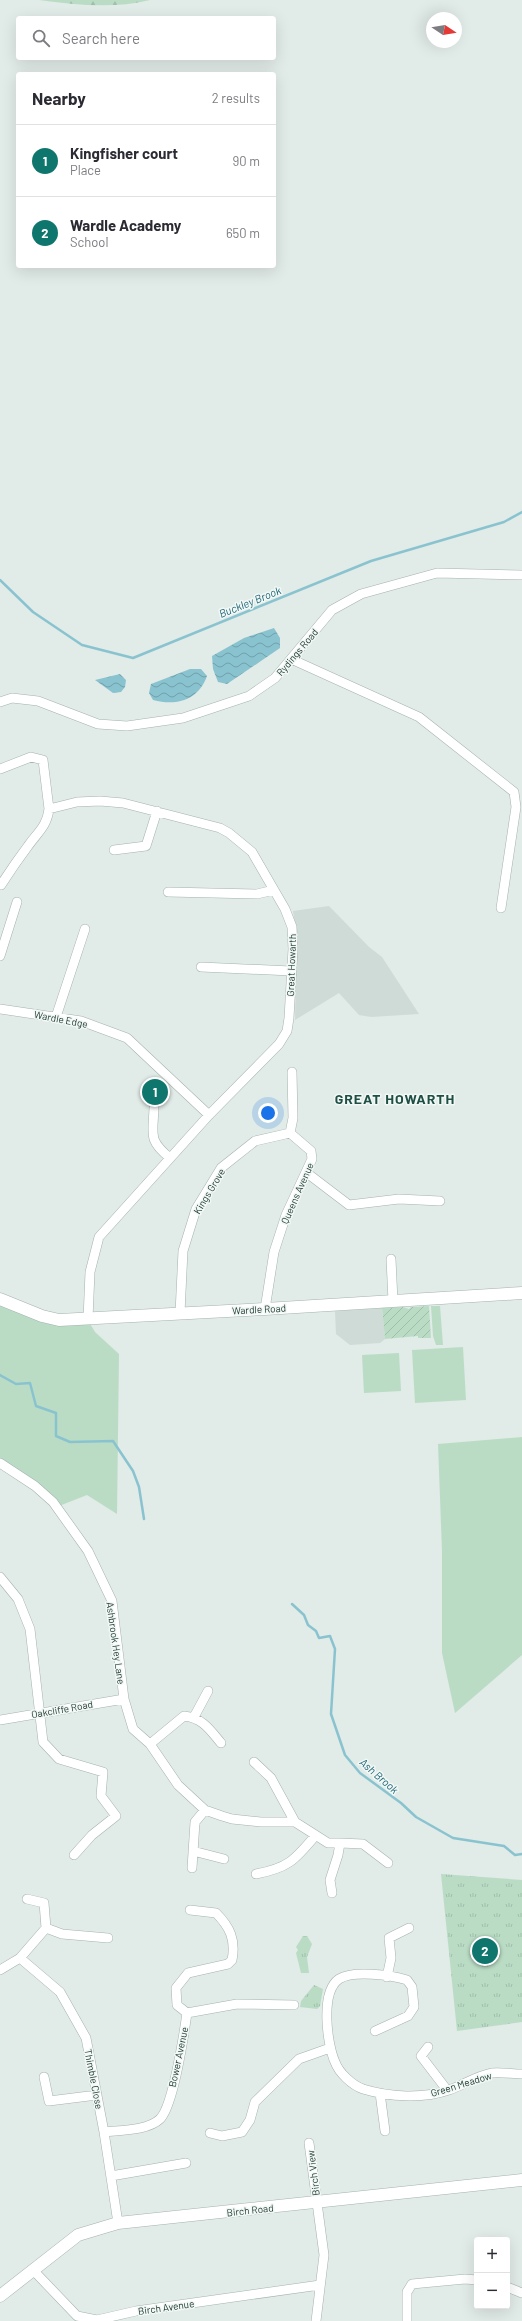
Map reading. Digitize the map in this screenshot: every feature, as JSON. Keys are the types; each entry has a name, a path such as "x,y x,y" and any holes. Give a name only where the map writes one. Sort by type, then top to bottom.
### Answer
{"street":[{"name":"Rydings Road","path":"0,702 12,698 38,701 98,724 127,726 183,718 249,696 275,678 332,610 361,594 437,572 522,575"},
{"path":"291,659 419,717 514,792 516,807 501,908"},
{"path":"0,769 31,757 43,760 49,808 48,818 43,829 29,844 2,884"},
{"name":"Great Howarth","path":"49,808 77,802 100,801 123,803 205,823 229,833 252,852 285,909 292,927 293,949 287,1031 279,1044 209,1115 99,1237 90,1272 88,1319"},
{"path":"114,850 146,846 157,811"},
{"path":"168,892 256,894 274,890"},
{"path":"0,956 18,902"},
{"path":"56,1017 85,929"},
{"path":"201,967 291,971"},
{"name":"Wardle Edge","path":"0,1009 81,1021 126,1038 209,1115"},
{"path":"290,1133 293,1118 292,1072"},
{"path":"154,1108 153,1140 159,1149 170,1158"},
{"name":"Queens Avenue","path":"265,1309 274,1252 286,1215 312,1159 311,1151 290,1133"},
{"name":"Kings Grove","path":"180,1313 183,1250 196,1209 203,1197 221,1168 256,1141 290,1133"},
{"path":"306,1173 349,1205 399,1199 440,1201"},
{"path":"391,1259 393,1301"},
{"name":"Wardle Road","path":"0,1299 42,1316 58,1320 522,1293"},
{"name":"Ashbrook Hey Lane","path":"0,1463 35,1486 54,1502 88,1551 112,1601 124,1699 133,1729 150,1744 178,1785 205,1810"},
{"path":"0,1577 18,1599 30,1629 43,1742 59,1759 103,1772 101,1796 116,1816 92,1835 74,1855"},
{"path":"194,1717 208,1691"},
{"name":"Oakcliffe Road","path":"0,1720 124,1699"},
{"path":"150,1744 184,1716 194,1717 204,1723 220,1743"},
{"path":"254,1762 271,1778 295,1822 328,1843 363,1844 388,1863"},
{"path":"192,1868 195,1822 205,1810 232,1820 295,1822"},
{"path":"256,1874 276,1870 296,1858 315,1836"},
{"path":"332,1893 330,1880 338,1855 340,1843"},
{"path":"193,1851 224,1859"},
{"path":"0,1970 20,1958 46,1928 44,1903 27,1899"},
{"name":"Bower Avenue","path":"104,2132 145,2127 160,2119 168,2105 184,2035 186,2013 177,2005 176,1988 188,1973 228,1964 232,1960 232,1935 216,1912 190,1910"},
{"path":"46,1928 62,1934 108,1938"},
{"path":"387,1977 391,1958 389,1938 409,1928"},
{"name":"Thimble Close","path":"20,1958 60,1992 86,2038 104,2132 118,2223"},
{"name":"Green Meadow","path":"375,2031 408,2016 414,2007 412,1987 407,1980 357,1974 345,1976 337,1980 329,1991 327,2003 330,2048 335,2064 347,2079 361,2088 380,2093 421,2096 448,2090 492,2073 522,2074"},
{"path":"186,2013 237,2004 294,2005"},
{"path":"428,2047 421,2056 448,2090"},
{"path":"210,2133 222,2136 242,2132 250,2120 255,2102 299,2059 330,2048"},
{"path":"44,2076 49,2101 97,2095"},
{"path":"380,2093 385,2131"},
{"name":"Birch View","path":"309,2143 324,2255 316,2321"},
{"path":"111,2176 147,2168 186,2163"},
{"name":"Birch Road","path":"0,2296 78,2235 118,2223 522,2180"},
{"name":"Birch Avenue","path":"33,2270 77,2316 97,2320 136,2311 320,2285"},
{"path":"407,2321 407,2292 412,2284 465,2279 474,2280"},
{"path":"510,2288 522,2293"}],"shaded area":[{"path":"329,906 369,947 382,957 419,1014 371,1017 359,1015 339,993 295,1020 297,936 293,911"},
{"path":"382,1308 385,1339 380,1343 350,1345 336,1334 335,1311"}],"green space":[{"path":"39,0 150,0 123,4 81,5"},
{"path":"0,1304 89,1322 95,1332 119,1354 117,1514 87,1495 59,1506 0,1461"},
{"path":"429,1306 431,1338 418,1338 418,1336 385,1339 382,1308 403,1307 409,1309 411,1307"},
{"path":"431,1306 440,1306 443,1345 436,1345 433,1336"},
{"path":"463,1347 466,1400 415,1403 412,1350"},
{"path":"399,1353 401,1391 364,1393 362,1355"},
{"path":"522,1437 522,1655 455,1713 442,1653 442,1551 438,1444"},
{"path":"441,1874 522,1880 522,2022 457,2031"},
{"path":"303,1936 307,1936 312,1944 307,1957 309,1973 301,1973 296,1953 298,1950 296,1947"},
{"path":"314,1985 323,1989 320,2006 317,2009 300,2007 301,2001"}],"water":[{"path":"274,628 280,638 280,648 227,684 218,682 213,669 212,656 244,638"},
{"path":"190,669 201,669 207,676 198,691 185,700 178,702 162,702 153,700 149,693 151,684"},
{"path":"120,674 126,680 125,687 121,692 113,693 95,680"}],"waterway":[{"name":"Buckley Brook","path":"0,580 33,612 82,645 133,658 371,561 504,522 522,512"},
{"name":"Ash Brook","path":"0,1375 16,1384 30,1383 36,1406 56,1413 56,1436 70,1442 113,1441 133,1471 139,1487 144,1519"},
{"name":"Ash Brook","path":"292,1604 304,1615 308,1625 316,1631 319,1638 330,1636 335,1649 331,1714 345,1755 360,1773 401,1803 416,1817 453,1838 504,1846 515,1855 522,1854"}],"place":[{"name":"Kingfisher court","path":"155,1092"},
{"name":"Wardle Academy","path":"485,1951"}],"district":[{"name":"GREAT HOWARTH","path":"395,1099"}]}
